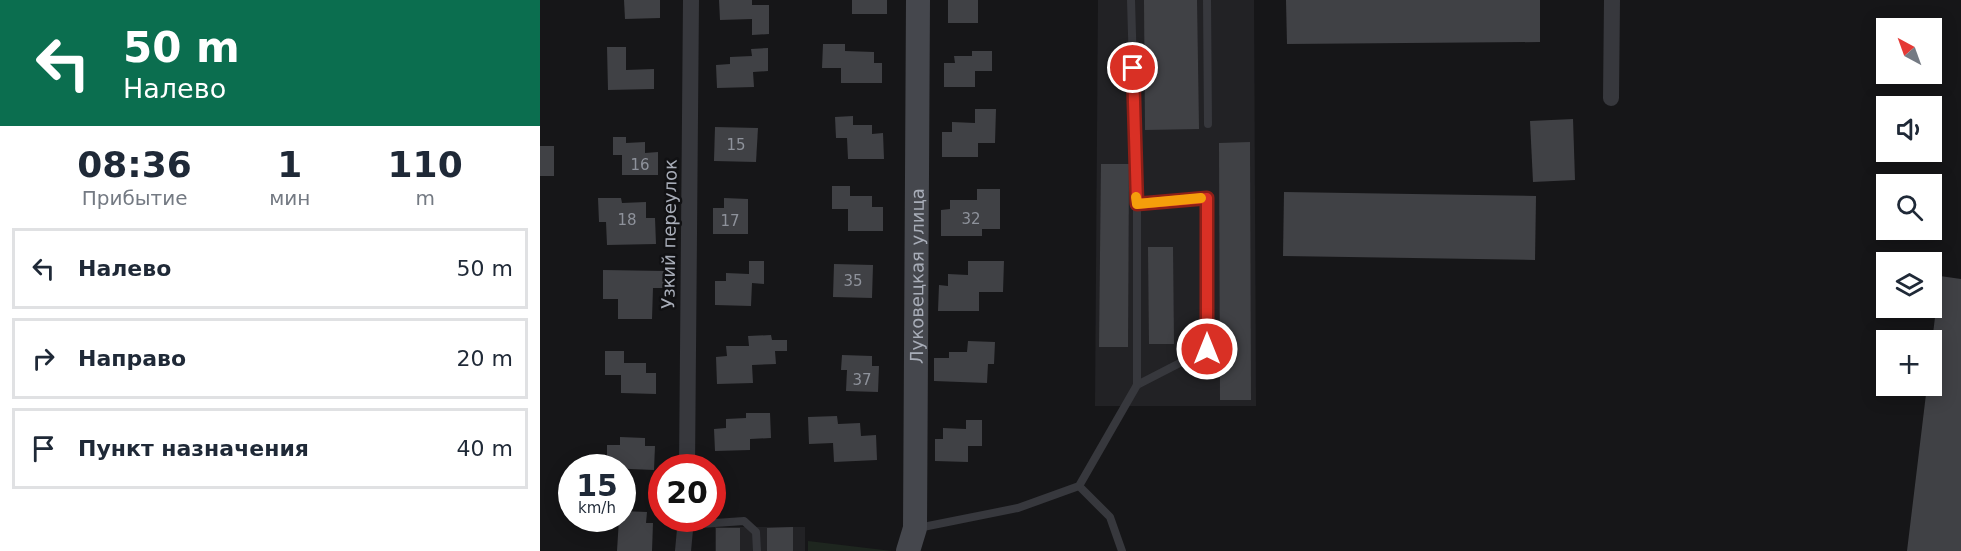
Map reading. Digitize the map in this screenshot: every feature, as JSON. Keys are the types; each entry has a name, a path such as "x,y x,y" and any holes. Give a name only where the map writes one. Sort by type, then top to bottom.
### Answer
{"street":[{"name":"Узкий переулок","path":"687,454 691,0"},
{"name":"Луковецкая улица","path":"912,540 918,0"},
{"path":"1611,98 1612,0"},
{"path":"683,551 685,532"}],"lane":[{"path":"912,540 1018,508 1079,486 1137,385 1137,204 1131,0"},
{"path":"1207,0 1208,124"},
{"path":"1137,204 1207,198 1207,349 1137,385"},
{"path":"1079,486 1110,517 1122,551"},
{"path":"726,521 744,521 756,532 757,551"}],"shaded area":[{"path":"1098,0 1254,0 1256,406 1095,406"},
{"path":"726,527 805,527 805,551 715,551 715,532 726,532"},
{"path":"808,541 892,551 808,551"}],"building":[{"path":"624,0 660,0 660,18 625,19"},
{"path":"719,0 752,0 752,5 769,5 769,34 752,35 752,19 720,20"},
{"path":"852,0 887,0 887,14 852,14"},
{"path":"948,0 978,0 978,23 948,23"},
{"path":"1144,0 1197,0 1199,129 1145,130"},
{"path":"1286,0 1540,0 1540,42 1287,44"},
{"path":"823,44 845,44 845,51 874,52 874,63 882,63 882,83 841,83 841,68 822,68"},
{"path":"607,47 626,47 626,70 654,69 654,89 608,90"},
{"path":"768,48 768,71 753,72 754,87 717,88 716,65 730,64 730,57 752,56 751,49"},
{"path":"972,51 992,51 992,71 975,71 975,87 944,87 944,63 955,63 954,56 972,56"},
{"path":"975,109 996,109 995,143 978,143 978,157 942,157 942,132 952,132 952,122 975,123"},
{"path":"853,116 853,125 872,125 872,134 883,133 884,159 848,159 847,138 836,138 835,117"},
{"path":"1573,119 1575,180 1533,182 1530,121"},
{"path":"715,127 758,128 756,162 714,161"},
{"path":"613,137 626,137 626,143 645,142 645,153 658,152 658,175 622,175 622,155 613,155"},
{"path":"1250,142 1251,400 1220,400 1219,143"},
{"path":"540,146 554,146 554,176 540,176"},
{"path":"1101,164 1129,164 1128,347 1099,347"},
{"path":"832,186 850,186 850,196 872,196 872,207 883,207 883,231 848,231 848,209 832,209"},
{"path":"977,189 1000,189 1000,229 982,229 982,236 941,236 941,210 950,209 950,200 977,200"},
{"path":"1284,192 1536,196 1535,260 1283,256"},
{"path":"598,198 621,198 622,203 646,202 646,218 655,218 656,244 607,245 606,222 599,222"},
{"path":"724,198 748,199 748,234 713,234 713,208 724,208"},
{"path":"1148,247 1173,247 1174,344 1149,344"},
{"path":"749,261 764,261 764,284 752,283 751,306 715,305 715,281 726,281 726,273 749,274"},
{"path":"968,261 1004,261 1003,292 979,292 979,311 938,311 939,285 948,286 948,274 968,275"},
{"path":"834,264 873,265 872,298 833,297"},
{"path":"603,270 667,271 667,288 653,288 652,319 618,319 618,299 603,299"},
{"path":"1942,276 1961,279 1961,551 1907,551 1926,396 1942,396 1942,330 1933,330 1935,318 1942,318"},
{"path":"771,335 772,340 787,340 787,351 775,351 776,364 752,365 753,383 717,384 716,357 727,356 726,346 749,346 748,336"},
{"path":"968,341 995,342 994,364 988,364 987,383 934,381 934,358 949,358 949,352 967,352"},
{"path":"605,351 624,351 624,363 646,363 646,373 656,373 656,394 621,393 621,375 605,375"},
{"path":"842,355 872,356 872,366 879,366 878,392 846,391 847,370 841,370"},
{"path":"746,413 770,413 771,438 750,439 750,450 715,451 714,429 726,428 726,419 746,418"},
{"path":"837,416 838,424 860,423 861,436 876,435 877,460 834,462 833,443 809,444 808,417"},
{"path":"966,420 982,420 982,446 968,446 968,462 935,461 935,439 943,439 943,428 966,429"},
{"path":"620,437 645,438 645,446 655,446 655,454 648,454 648,470 636,469 636,454 607,454 607,445 620,445"},
{"path":"636,512 647,512 648,532 653,532 652,551 617,551 618,532 636,532"},
{"path":"793,527 793,551 767,551 767,528"},
{"path":"726,528 740,528 740,551 716,551 716,532 726,532"}],"slow traffic":[{"path":"1136,197 1137,204 1201,198"}],"route":[{"path":"1133,68 1137,204 1207,198 1207,349"}]}
